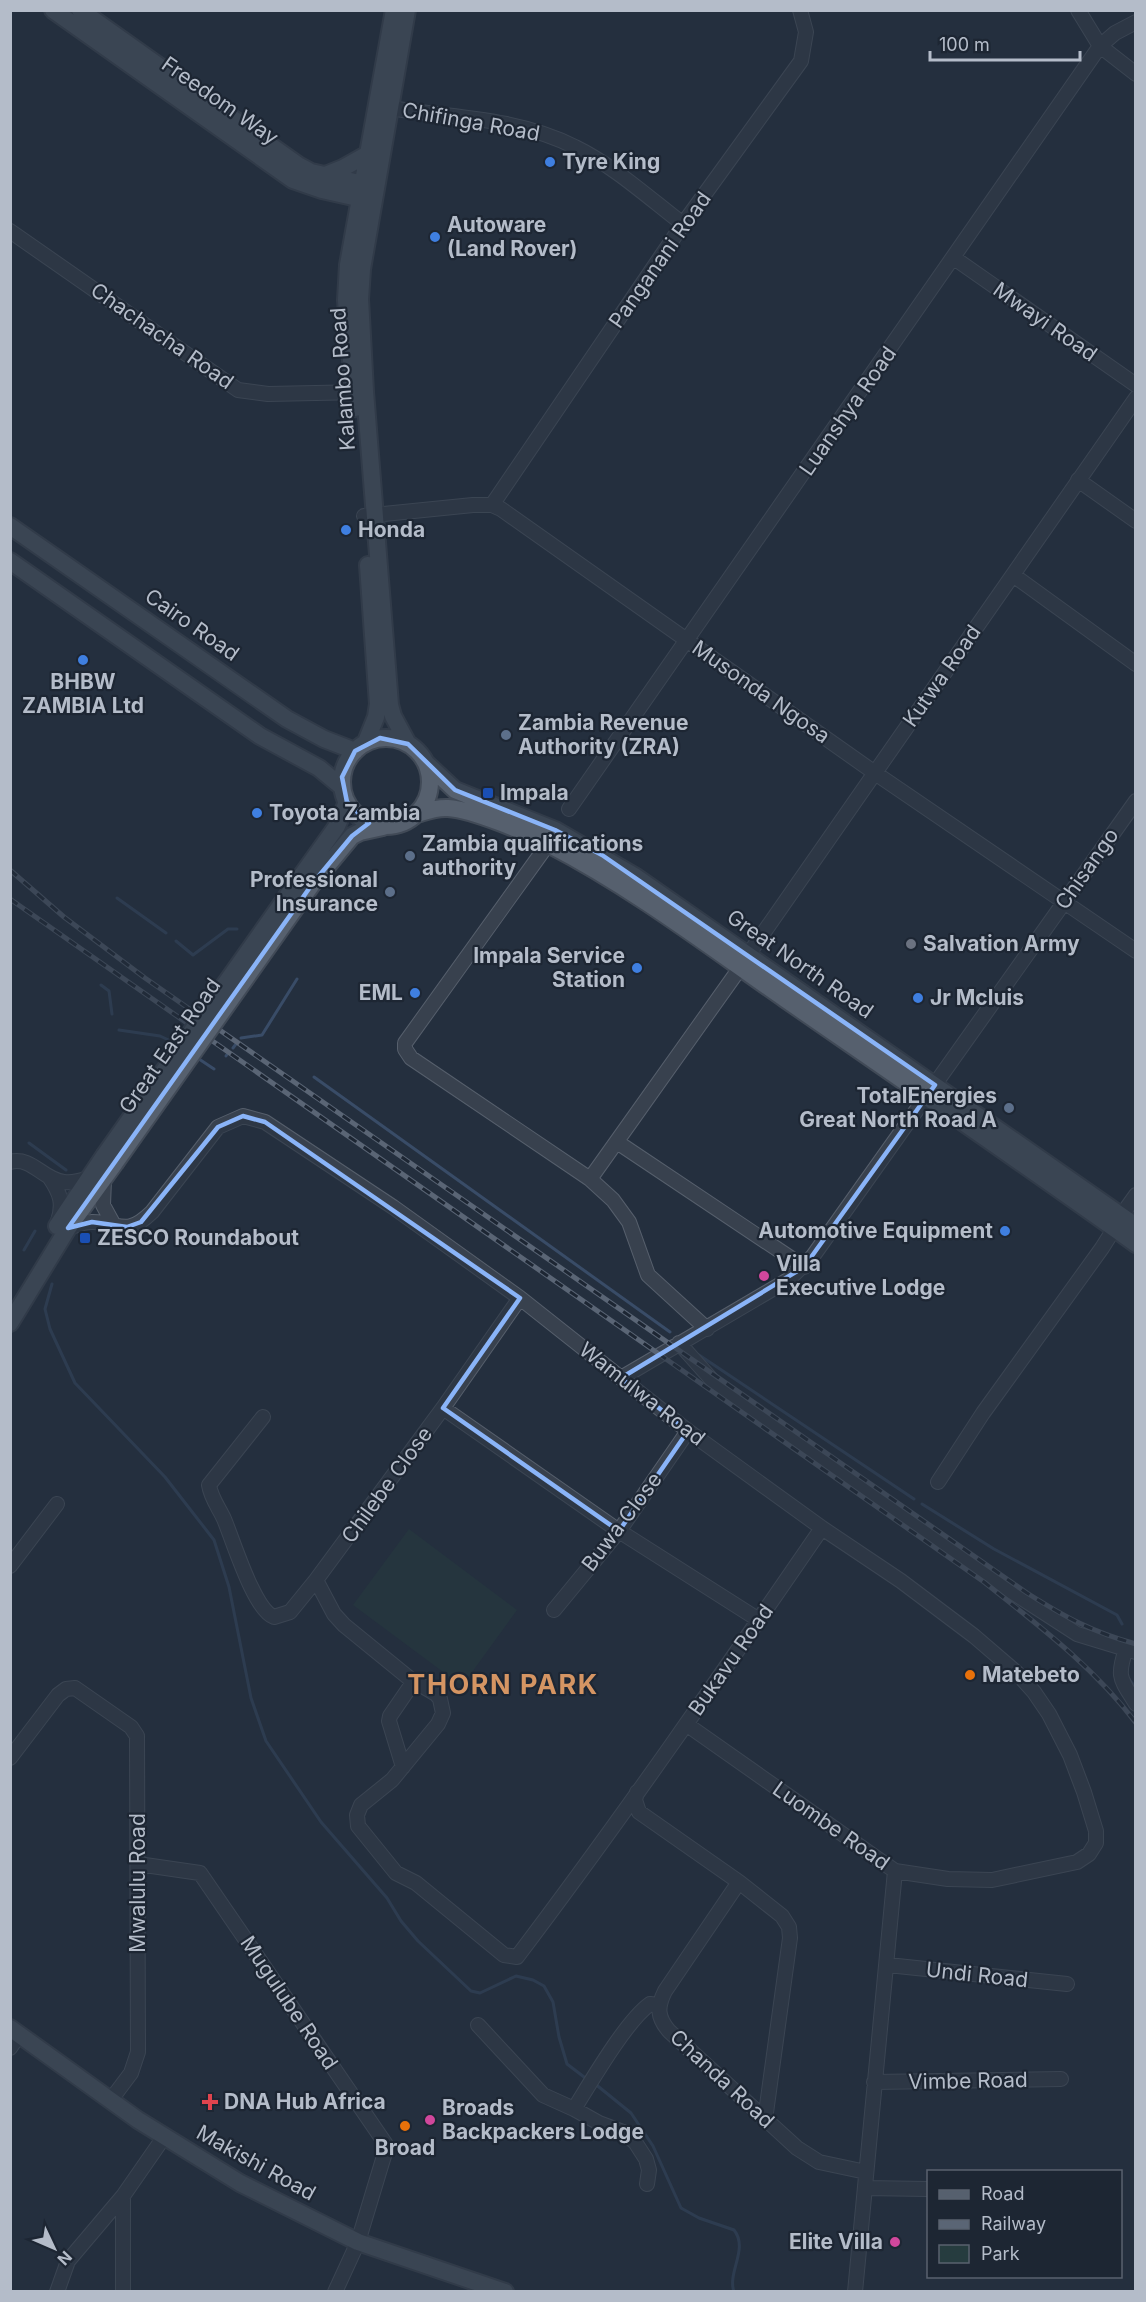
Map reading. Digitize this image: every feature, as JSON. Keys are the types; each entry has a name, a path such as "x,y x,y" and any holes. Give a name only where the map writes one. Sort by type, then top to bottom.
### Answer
{"main road":[{"name":"Freedom Way","path":"53,10 293,180 305,186 368,193"},
{"name":"Freedom Way","path":"80,10 298,165 368,193"},
{"name":"Kalambo Road","path":"368,193 383,107 394,10"},
{"name":"Kalambo Road","path":"407,10 383,107 368,154 368,193 360,299 359,392 369,515 390,705 393,716 408,744"},
{"path":"323,176 368,154"},
{"name":"Kalambo Road","path":"360,746 376,717 378,704 369,515"},
{"name":"Cairo Road","path":"10,526 287,719 324,739 360,746"},
{"path":"10,561 261,736 319,768 345,795 355,813 366,821 379,825 392,825 417,814 425,803 430,776 426,763 408,744 395,738 380,738 360,746 344,768 345,795"},
{"path":"110,631 123,624 127,615 126,607"},
{"path":"132,646 133,631 140,624 148,622"},
{"name":"Great North Road","path":"426,763 455,790 555,830 602,855 744,962 1118,1222 1136,1226"},
{"name":"Great East Road","path":"10,1304 308,879 334,831 345,795"},
{"name":"Great North Road","path":"417,814 446,807 471,812 548,844 744,962"},
{"name":"Great East Road","path":"308,879 356,833 392,825"},
{"name":"Great North Road","path":"931,1091 1071,1180 1118,1222 1136,1244"},
{"name":"Great East Road","path":"10,1323 62,1228"},
{"name":"Makishi Road","path":"13,2037 164,2137 240,2183 358,2242 505,2292"}],"street":[{"name":"Panganani Road","path":"492,505 683,224 801,61 806,32 800,10"},
{"path":"1078,10 1100,46 1136,74"},
{"name":"Luanshya Road","path":"569,809 1100,46 1115,33 1136,22"},
{"name":"Chifinga Road","path":"383,107 506,125 559,140 592,156 683,224"},
{"name":"Chachacha Road","path":"10,231 238,390 253,393 359,392"},
{"name":"Mwayi Road","path":"954,258 1136,385"},
{"name":"Kutwa Road","path":"590,1179 744,962 1136,398"},
{"path":"1078,480 1136,521"},
{"path":"369,515 492,505"},
{"name":"Musonda Ngosa","path":"492,505 875,773 1136,951"},
{"path":"1012,575 1136,664"},
{"name":"Chisango","path":"621,1378 788,1280 804,1267 1136,801"},
{"path":"548,844 405,1043 405,1049 411,1058 590,1179 613,1200 629,1222 648,1275 707,1329"},
{"name":"Wamulwa Road","path":"62,1228 92,1222 115,1227 135,1225 152,1212 218,1127 243,1116 265,1122 393,1207 520,1298 688,1431 822,1528 901,1581 974,1636 1017,1673 1049,1714 1077,1773 1096,1831 1097,1838 1094,1848"},
{"path":"617,1143 804,1267"},
{"path":"10,1162 26,1161 48,1176 66,1183 96,1179 103,1205 115,1227"},
{"path":"48,1176 59,1191 62,1202 62,1228"},
{"path":"938,1482 983,1413 1136,1196"},
{"name":"Chilebe Close","path":"263,1417 209,1485 210,1494 224,1519 237,1557 263,1608 274,1617 290,1612 316,1580 443,1408 520,1298"},
{"path":"679,1343 720,1389 854,1480 1003,1586 1077,1634 1131,1651 1121,1664 1120,1678 1136,1704"},
{"path":"443,1408 619,1531 759,1620"},
{"name":"Buwa Close","path":"554,1610 619,1531 688,1431"},
{"path":"10,1566 57,1504"},
{"name":"Bukavu Road","path":"403,1767 387,1785 361,1805 357,1815 358,1826 396,1873 416,1883 504,1955 517,1957 577,1879 822,1528"},
{"path":"316,1580 338,1620 440,1699 443,1713 438,1724 403,1767"},
{"path":"403,1767 389,1721 390,1716 414,1681"},
{"name":"Mwalulu Road","path":"11,1756 58,1695 66,1689 75,1688 131,1727 137,1736 138,2052 131,2073 110,2101"},
{"name":"Luombe Road","path":"686,1724 896,1871 948,1880 992,1880 1077,1862 1094,1848"},
{"path":"637,1792 635,1800 639,1812 739,1882 783,1916 789,1927 765,2120"},
{"name":"Mugulube Road","path":"138,1864 200,1873 385,2144 387,2149 358,2242 335,2292"},
{"path":"855,2292 896,1871"},
{"name":"Chanda Road","path":"739,1882 665,1991 659,2005 660,2019 669,2031 797,2148 819,2162 866,2172"},
{"name":"Undi Road","path":"888,1965 1067,1984"},
{"path":"574,2109 642,2009 650,2004 659,2005"},
{"path":"478,2025 543,2095 599,2123 623,2132 635,2142 646,2159 649,2170 646,2184"},
{"name":"Vimbe Road","path":"874,2082 1061,2079"},
{"path":"57,2292 68,2261 123,2196 164,2137"},
{"path":"865,2188 927,2188"},
{"path":"123,2196 123,2292"}],"highlighted area":[{"path":"380,738 408,744 455,790 555,830 602,855 935,1085 804,1267 621,1378 688,1431 619,1531 443,1408 520,1298 265,1122 243,1116 218,1127 141,1222 127,1227 92,1222 68,1228 313,883 352,836 369,823 347,802 342,777 355,751"}],"green space":[{"path":"409,1529 517,1610 462,1686 353,1605"}],"waterway":[{"path":"117,898 166,933"},
{"path":"176,941 193,955 228,929 237,929"},
{"path":"241,1038 262,1035 297,979"},
{"path":"101,985 109,991 112,1014"},
{"path":"119,1030 160,1036 175,1043"},
{"path":"233,1048 236,1044"},
{"path":"196,1057 214,1069"},
{"path":"314,1077 670,1332"},
{"path":"29,1143 66,1170"},
{"path":"24,1250 35,1231"},
{"path":"52,1284 45,1309 50,1329 75,1383 165,1477 214,1540 229,1587 251,1698 266,1741 321,1822 387,1898 401,1921 418,1941 471,1991 480,1993 516,1976 533,1980 544,1986 553,2002 559,2037 567,2064 588,2080"},
{"path":"699,1355 914,1499"},
{"path":"922,1504 994,1549 1117,1615 1122,1624"},
{"path":"1128,1678 1136,1688"},
{"path":"594,2083 631,2113 653,2146 681,2208 699,2218 734,2230 739,2245 733,2277 734,2292"}],"railway":[{"path":"10,870 64,917 145,978 1027,1593 1079,1623 1136,1644"},
{"path":"10,899 984,1582 1084,1665 1136,1723"}],"place":[{"name":"Tyre King","path":"550,162"},
{"name":"Autoware (Land Rover)","path":"435,237"},
{"name":"Honda","path":"346,530"},
{"name":"BHBW ZAMBIA Ltd","path":"83,660"},
{"name":"Zambia Revenue Authority (ZRA)","path":"506,735"},
{"name":"Impala","path":"488,793"},
{"name":"Toyota Zambia","path":"257,813"},
{"name":"Zambia qualifications authority","path":"410,856"},
{"name":"Professional Insurance","path":"390,892"},
{"name":"Salvation Army","path":"911,944"},
{"name":"Impala Service Station","path":"637,968"},
{"name":"EML","path":"415,993"},
{"name":"Jr Mcluis","path":"918,998"},
{"name":"TotalEnergies Great North Road A","path":"1009,1108"},
{"name":"Automotive Equipment","path":"1005,1231"},
{"name":"ZESCO Roundabout","path":"85,1238"},
{"name":"Villa Executive Lodge","path":"764,1276"},
{"name":"Matebeto","path":"970,1675"},
{"name":"DNA Hub Africa","path":"210,2102"},
{"name":"Broads Backpackers Lodge","path":"430,2120"},
{"name":"Broad","path":"405,2126"},
{"name":"Elite Villa","path":"895,2242"}],"district":[{"name":"THORN PARK","path":"503,1685"}]}
